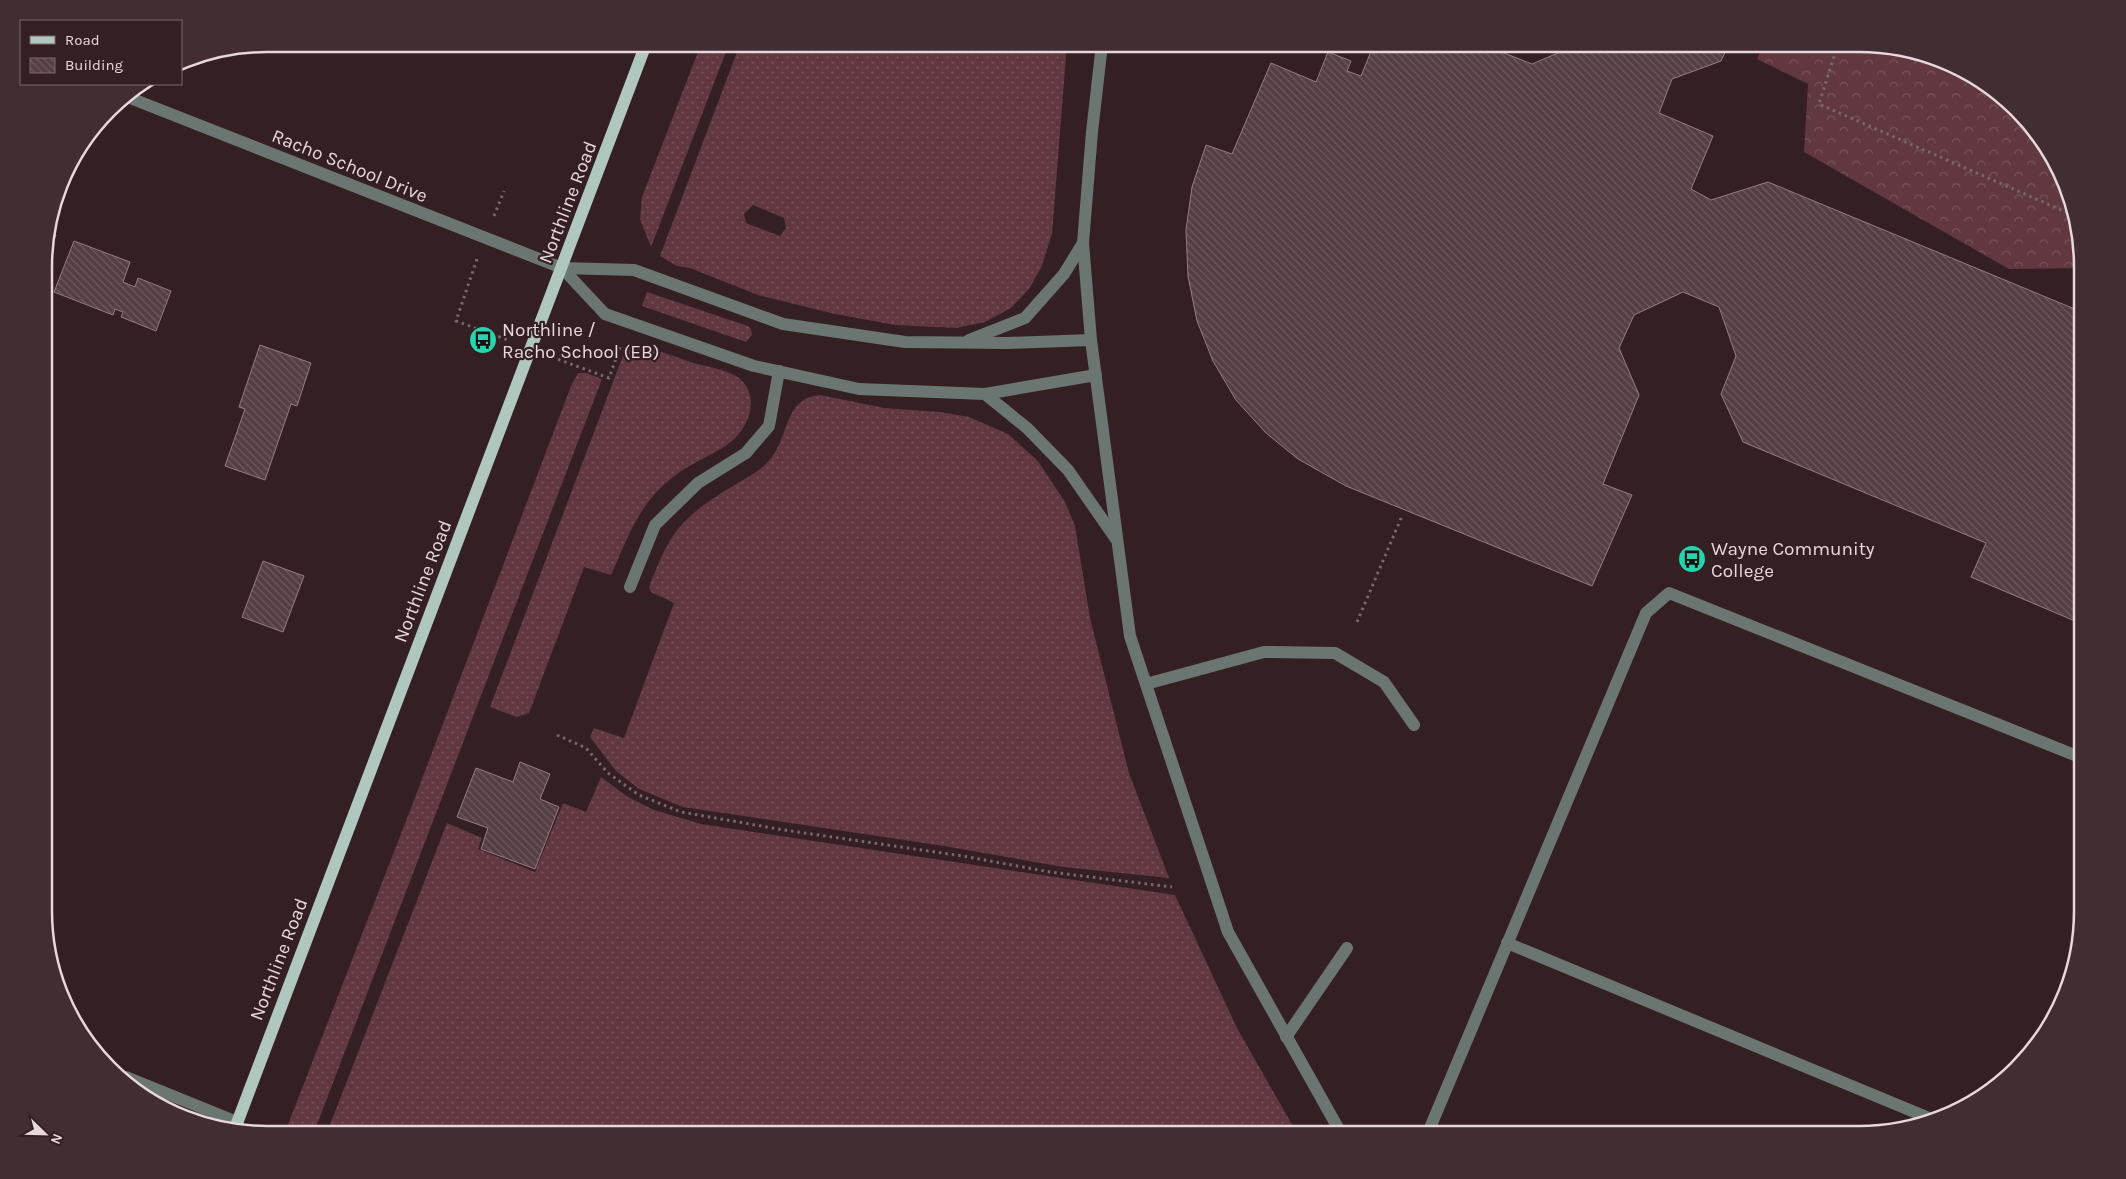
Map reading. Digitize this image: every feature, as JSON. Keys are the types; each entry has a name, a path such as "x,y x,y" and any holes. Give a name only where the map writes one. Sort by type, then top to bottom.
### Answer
{"main road":[{"name":"Northline Road","path":"236,1124 643,52"}],"street":[{"path":"1101,52 1092,132 1083,244 1091,340 1130,636 1228,932 1337,1126"},
{"name":"Racho School Drive","path":"134,100 562,268"},
{"path":"963,342 1025,318 1064,274 1083,244"},
{"path":"562,268 634,270 782,324 905,342 1091,340"},
{"path":"562,268 605,314 754,366 859,389 985,394 1096,375"},
{"path":"630,587 655,525 698,483 746,453 769,426 779,371"},
{"path":"985,394 1027,428 1068,470 1117,541"},
{"path":"1431,1126 1646,613 1670,592 2074,755"},
{"path":"1146,684 1264,652 1335,653 1384,682 1414,725"},
{"path":"1507,943 1924,1116"},
{"path":"1286,1036 1348,948"},
{"path":"137,1082 227,1122"}],"path":[{"path":"1835,52 1819,104 2066,213"},
{"path":"1357,622 1402,516"},
{"path":"557,735 586,748 608,773 639,795 680,812 784,830 963,856 1050,872 1172,887"}],"green space":[{"path":"698,52 726,52 651,247 640,219 642,197"},
{"path":"737,52 1066,52 1052,234 1041,268 1029,289 1011,308 985,322 956,328 895,325 835,314 758,295 690,268 677,266 660,256","holes":["753,205 784,218 786,228 780,236 746,223 744,214"]},
{"path":"1760,52 1859,52 1887,54 1928,64 1966,81 2011,115 2045,160 2057,185 2066,212 2072,239 2074,268 2009,269 1804,152 1808,84 1757,59"},
{"path":"647,292 748,326 751,329 752,335 746,342 642,306"},
{"path":"627,345 652,349 730,373 740,379 746,386 750,395 749,415 740,433 732,441 679,472 654,495 635,523 611,575 584,567 529,713 517,717 490,707"},
{"path":"578,373 586,373 602,379 316,1126 287,1126 411,808 571,386"},
{"path":"820,395 884,408 940,412 969,417 1008,434 1038,461 1065,502 1075,526 1090,618 1129,773 1169,878 1063,867 944,846 683,807 639,789 616,771 590,737 594,728 624,738 674,603 651,592 649,587 670,540 687,519 698,510 768,462 778,448 789,418 794,410 800,403"},
{"path":"601,777 628,797 654,810 701,824 1175,895 1237,1028 1293,1126 329,1126 447,823 482,838 478,849 535,872 563,803 586,812"}],"building":[{"path":"1328,52 1351,61 1347,71 1361,76 1371,52 1501,52 1532,64 1560,52 1725,52 1721,61 1672,79 1659,113 1713,136 1691,189 1711,200 1768,182 2074,309 2074,621 1971,577 1986,543 1743,442 1721,394 1736,356 1719,307 1683,292 1634,315 1619,348 1639,395 1603,484 1632,495 1592,586 1346,486 1298,459 1266,433 1236,400 1213,361 1197,321 1188,276 1186,230 1192,187 1206,145 1232,154 1271,63 1316,82"},
{"path":"74,241 130,262 123,282 135,287 138,278 171,291 156,331 121,317 123,312 115,309 113,315 54,292"},
{"path":"260,345 311,363 297,406 291,404 265,480 225,466 245,409 239,407"},
{"path":"263,561 304,576 283,632 242,617"},
{"path":"520,762 550,774 540,799 559,807 535,869 481,849 488,828 457,817 476,768 513,782"}],"place":[{"name":"Northline / Racho School (EB)","path":"483,340"},
{"name":"Wayne Community College","path":"1692,559"}]}
